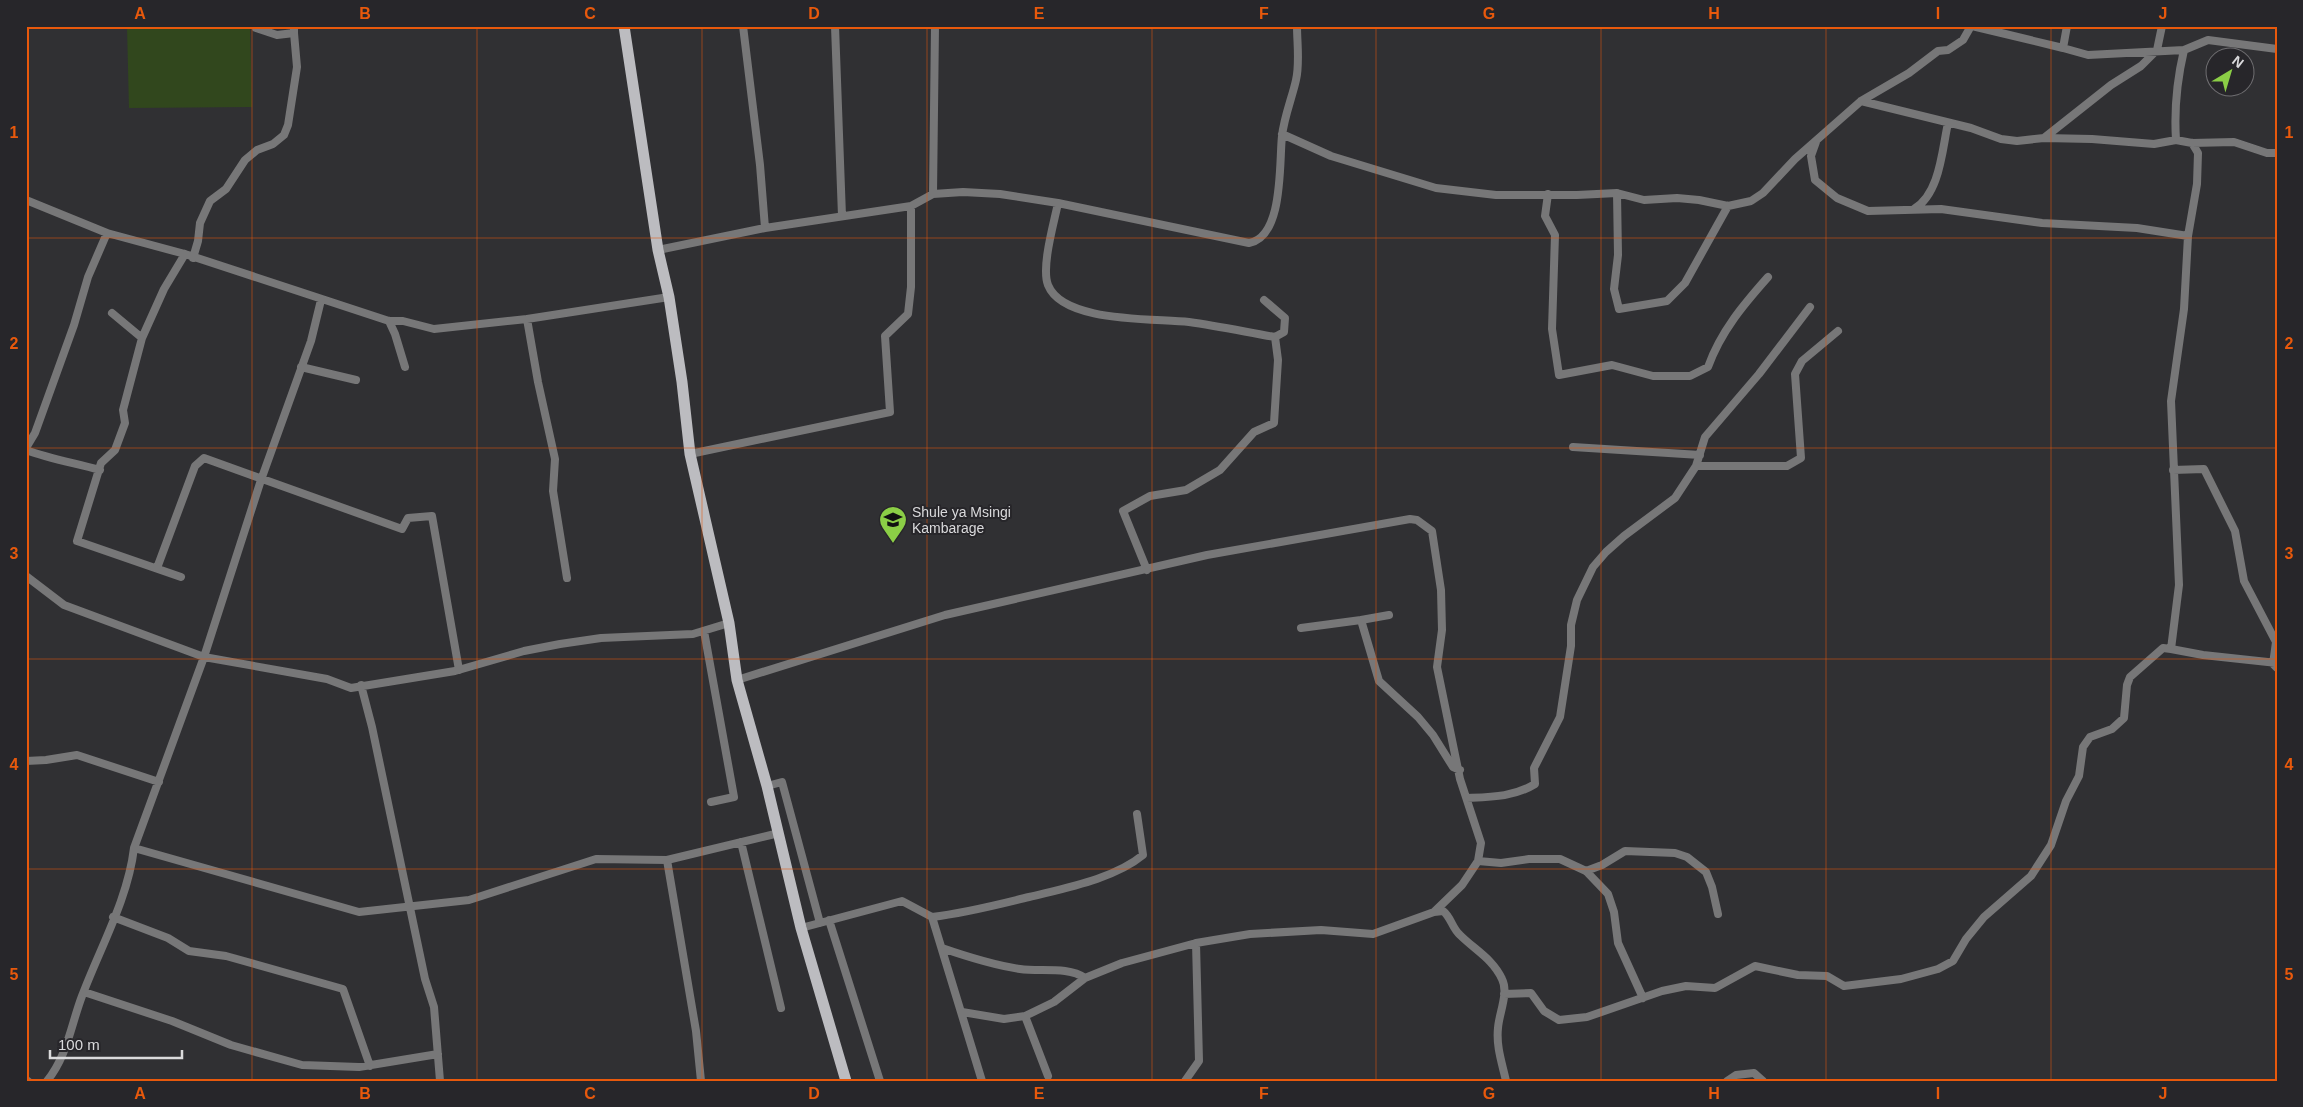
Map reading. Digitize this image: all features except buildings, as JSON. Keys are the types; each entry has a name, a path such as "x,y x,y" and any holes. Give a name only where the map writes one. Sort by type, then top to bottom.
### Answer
{"main road":[{"path":"624,26 658,250 669,297 682,382 690,454 728,623 738,680 779,833 801,928 846,1081"}],"street":[{"path":"743,26 760,165 764,228"},
{"path":"835,26 842,216"},
{"path":"933,194 935,26"},
{"path":"658,250 764,228 910,206 933,194 972,192 1058,203 1249,243 1256,242 1263,236 1277,206 1282,134 1297,78 1297,26"},
{"path":"1282,134 1331,156 1436,188 1496,195 1548,194 1577,196 1617,192 1644,200 1677,198 1728,206 1751,201 1762,193 1795,159 1861,101 1909,73 1938,51 1948,50 1963,40 1972,26 2088,55 2184,50 2208,40 2277,49"},
{"path":"2063,48 2067,26"},
{"path":"2044,138 2111,85 2141,66 2157,50 2162,26"},
{"path":"181,577 77,541 87,502 97,483 101,463 115,450 125,423 123,410 142,338 164,289 198,241 200,223 210,201 226,189 245,160 257,150 273,144 284,135 288,125 297,67 294,30 277,35 256,28"},
{"path":"2176,140 2177,82 2184,50"},
{"path":"1861,101 1971,128 2001,139 2017,141 2044,138 2154,144 2176,140 2234,142 2268,153 2277,153"},
{"path":"1914,209 1921,205 1933,186 1948,123"},
{"path":"1817,141 1811,156 1815,180 1837,198 1868,211 1941,209 2042,223 2137,228 2188,236"},
{"path":"2171,649 2179,585 2179,546 2171,401 2184,310 2188,236 2197,184 2198,154 2192,142"},
{"path":"1617,192 1618,254 1614,289 1619,309 1668,301 1685,283 1728,206"},
{"path":"1548,194 1545,216 1555,235 1552,329 1559,375 1612,364 1653,376 1690,376 1708,367 1716,345 1741,307 1768,276"},
{"path":"26,200 107,233 189,256 321,300 347,306 388,321 403,321 434,329 527,319 669,297"},
{"path":"1058,203 1047,265 1047,282 1058,300 1066,305 1116,318 1188,322 1275,337 1284,332 1285,318 1264,300"},
{"path":"690,454 890,412 885,336 908,314 911,287 910,206"},
{"path":"100,470 73,462 52,459 26,449 36,433 74,325 88,277 107,233"},
{"path":"47,1081 58,1068 84,992 131,872 134,848 204,656 261,480 302,367 321,300"},
{"path":"1467,798 1504,796 1524,791 1535,784 1534,768 1560,717 1571,646 1571,625 1577,600 1593,567 1624,536 1675,498 1696,466 1705,437 1759,374 1810,307"},
{"path":"112,313 142,338"},
{"path":"527,319 536,374 555,459 553,491 567,578"},
{"path":"388,321 395,334 405,367"},
{"path":"1696,466 1787,466 1801,458 1795,374 1802,361 1838,331"},
{"path":"1147,570 1123,511 1150,496 1186,490 1220,470 1254,432 1274,423 1278,360 1275,337"},
{"path":"302,367 356,380"},
{"path":"1573,447 1700,455"},
{"path":"156,568 195,466 204,458 402,530 408,518 432,516 459,670"},
{"path":"1504,994 1531,993 1544,1011 1559,1020 1587,1017 1686,986 1715,988 1754,966 1798,975 1827,976 1844,986 1902,979 1938,968 1953,961 1966,939 1984,918 2031,876 2051,845 2066,801 2080,776 2083,747 2090,737 2112,729 2124,718 2127,685 2130,677 2162,648 2276,665 2276,642 2244,581 2235,531 2216,489 2204,469 2174,470"},
{"path":"738,680 945,615 1207,555 1410,519 1417,520 1432,531 1441,590 1442,630 1437,667 1450,736 1460,770 1460,779 1481,843 1478,861 1462,884 1434,912"},
{"path":"26,576 64,605 204,656 327,679 351,688 459,670 524,651 560,644 601,638 693,634 728,623"},
{"path":"1301,628 1389,616"},
{"path":"1361,620 1379,681 1418,717 1433,735 1453,767 1460,770"},
{"path":"704,631 734,797 711,802"},
{"path":"361,685 372,727 425,979 434,1007 440,1081"},
{"path":"26,761 77,755 158,782"},
{"path":"767,786 782,782 820,922"},
{"path":"801,928 902,901 932,917 972,912 1075,885 1132,864 1143,855 1137,814"},
{"path":"134,848 360,912 469,900 596,859 667,860 779,833"},
{"path":"741,842 781,1008"},
{"path":"1586,871 1602,865 1625,851 1675,853 1687,857 1706,872 1712,887 1718,914"},
{"path":"1478,861 1501,863 1529,859 1560,859 1586,871 1608,894 1614,912 1618,943 1643,998"},
{"path":"667,860 696,1031 701,1081"},
{"path":"962,1012 1004,1020 1025,1016 1054,1002 1085,978 1122,963 1196,943 1250,934 1321,930 1373,934 1434,912 1443,911 1448,914 1452,928 1483,953 1503,981 1504,994 1498,1028 1498,1050 1506,1081"},
{"path":"114,917 168,938 188,952 226,956 342,988 370,1066"},
{"path":"932,917 982,1081"},
{"path":"829,920 880,1081"},
{"path":"1185,1081 1199,1061 1196,943"},
{"path":"942,948 983,962 1040,971 1067,972 1085,978"},
{"path":"84,992 172,1021 231,1045 302,1065 370,1066 438,1054"},
{"path":"1025,1016 1048,1076"},
{"path":"1727,1081 1736,1074 1754,1073 1763,1081"}],"green space":[{"path":"127,26 250,26 252,107 129,108"}],"place":[{"name":"Shule ya Msingi Kambarage","path":"893,544"}]}
